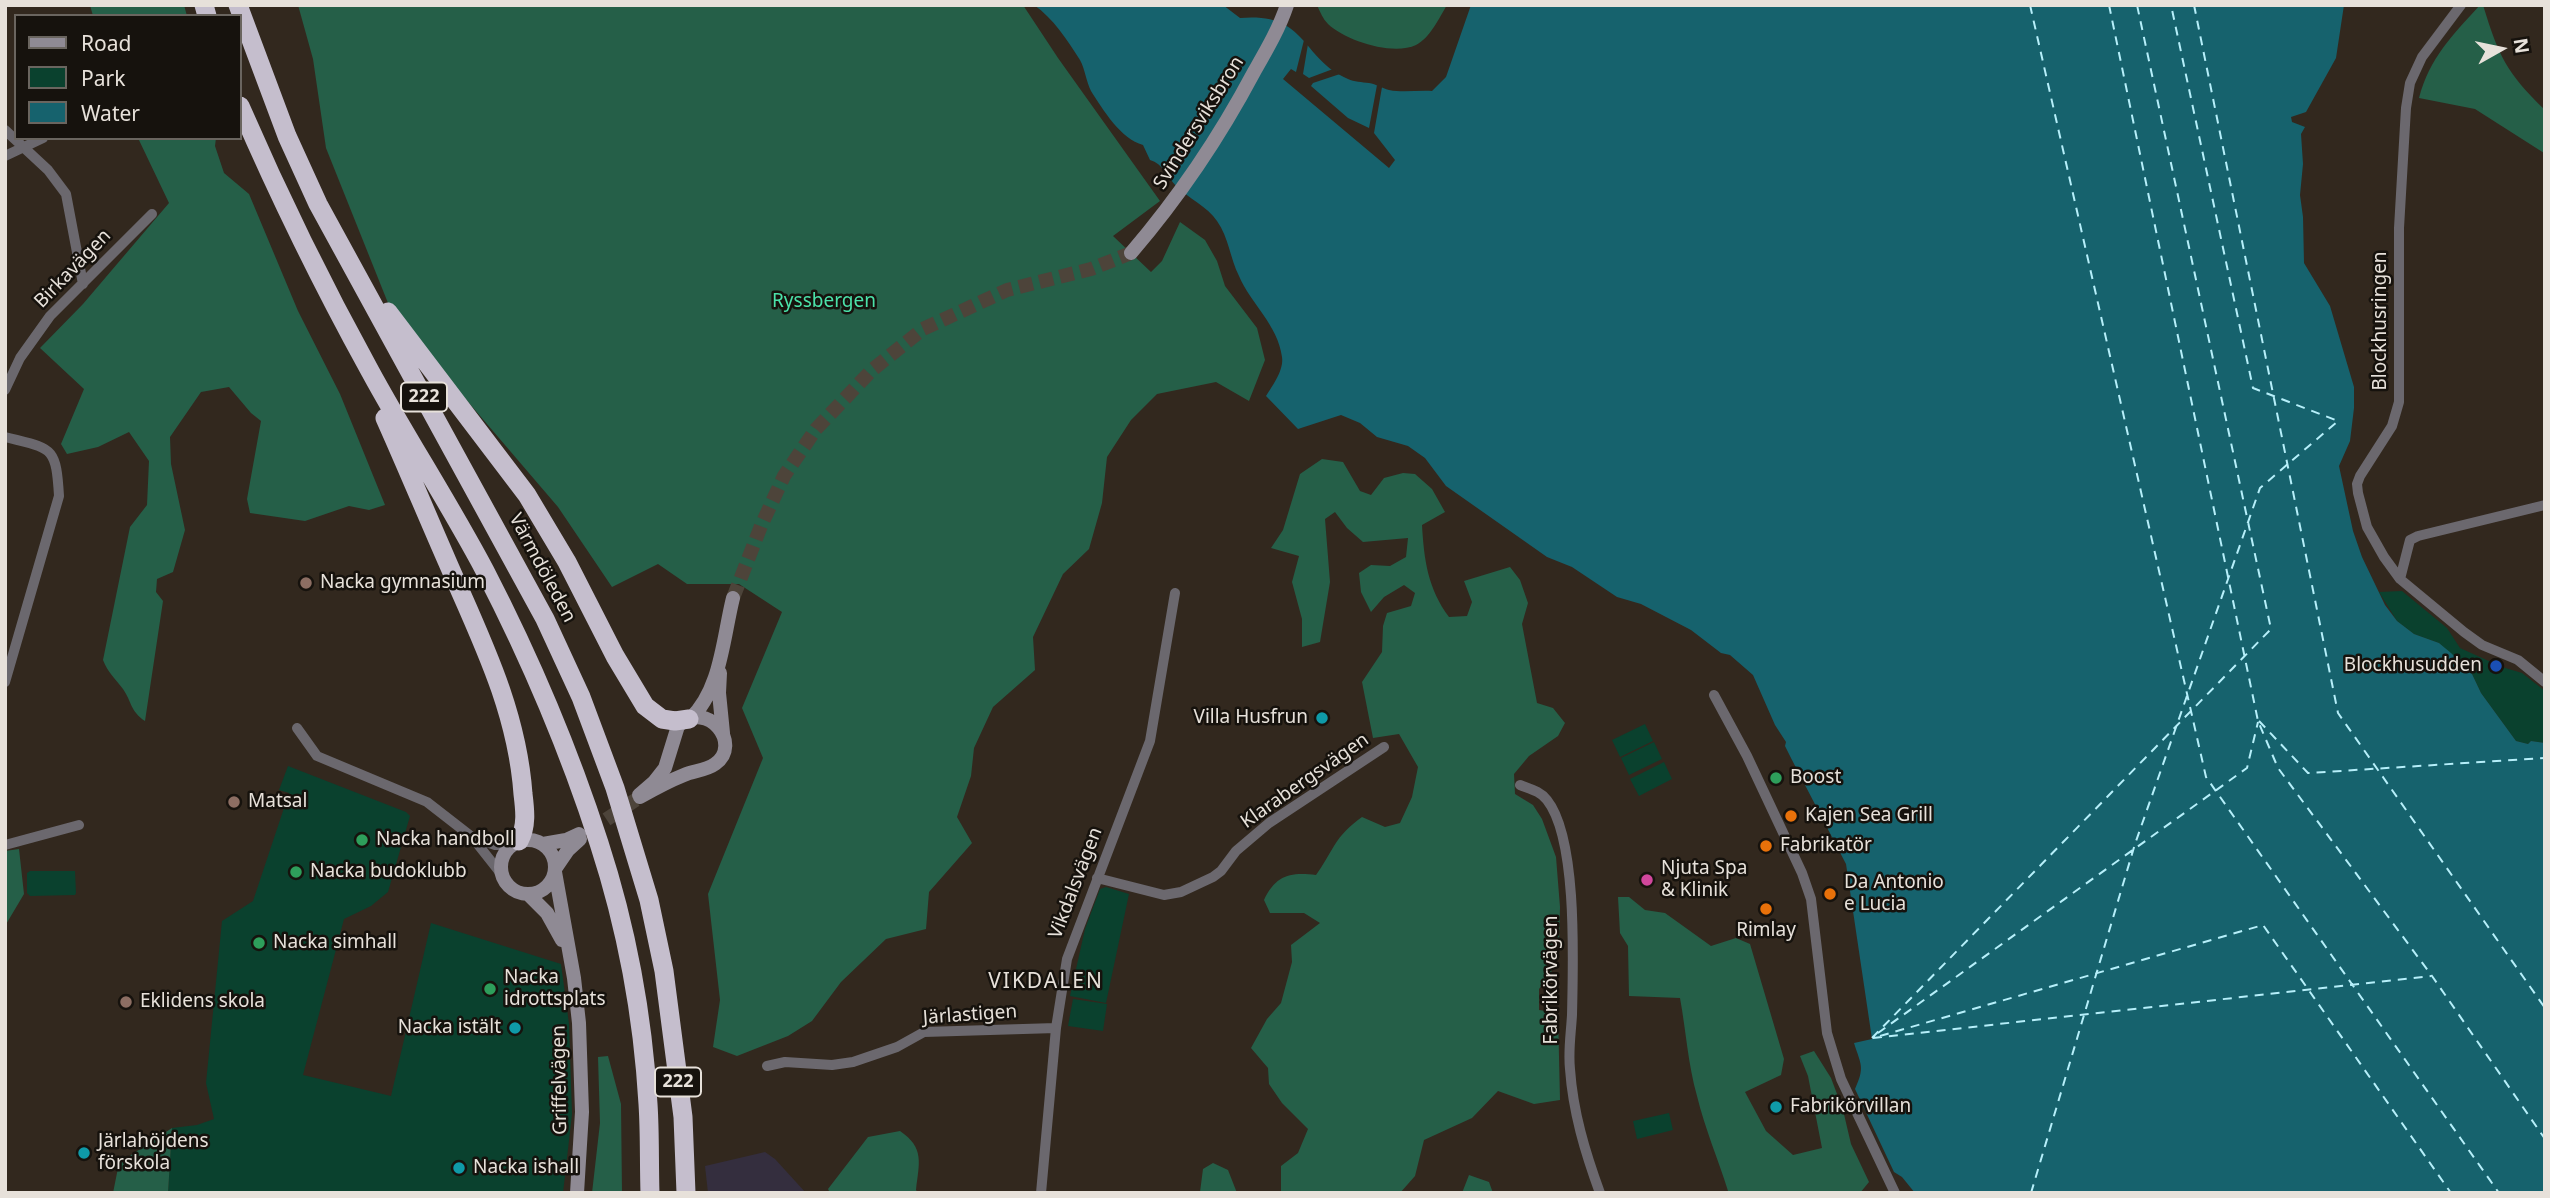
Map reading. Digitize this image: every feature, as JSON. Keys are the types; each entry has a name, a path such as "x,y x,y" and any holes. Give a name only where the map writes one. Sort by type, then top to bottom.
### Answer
{"highway":[{"name":"Värmdöleden","path":"242,16 287,136 321,209 545,618 581,697 615,788 649,900 664,971 683,1117 686,1193"},
{"name":"222","path":"242,110 309,256 484,570 546,701 600,845 621,928 642,1036 648,1104 650,1193"},
{"path":"350,262 527,495 567,562 645,706 656,716 668,721 689,719"},
{"path":"340,314 481,635 505,698 521,767 523,832 515,843"},
{"path":"636,1193 642,1036"}],"street":[{"name":"Svindersviksbron","path":"1130,253 1162,217 1203,160 1236,107 1287,5"},
{"name":"Blockhusringen","path":"2461,5 2422,57 2410,83 2402,153 2400,203 2399,402 2392,426 2357,484 2367,527 2400,579 2455,626 2483,645 2518,660 2545,682"},
{"path":"18,140 48,170 66,194 83,284"},
{"path":"5,156 38,140"},
{"name":"Birkavägen","path":"5,390 32,338 50,316 152,214"},
{"path":"5,437 43,446 49,450 56,464 59,496 5,682"},
{"path":"2400,579 2410,540 2545,505"},
{"name":"Vikdalsvägen","path":"1041,1193 1056,1028 1067,959 1150,741 1175,593"},
{"path":"689,719 700,708 709,691 722,650 733,598"},
{"path":"722,650 719,693 724,738 724,752 716,764 676,778 639,796 665,768 675,731 682,722 700,717 711,720 721,730 724,738"},
{"path":"1714,695 1747,756 1802,873 1811,899 1827,1033 1841,1079 1895,1193"},
{"path":"297,728 317,756 427,803 472,837 509,887 516,891 528,894 547,887 568,850 579,837 543,844 530,840 495,845 472,837"},
{"name":"Klarabergsvägen","path":"1097,878 1164,895 1181,892 1213,877 1236,851 1269,823 1384,747"},
{"name":"Fabrikörvägen","path":"1520,785 1538,792 1549,802 1564,846 1573,962 1570,1068 1582,1143 1600,1193"},
{"path":"5,845 79,825"},
{"path":"502,875 502,859 515,843"},
{"path":"543,844 553,856 555,871"},
{"name":"Griffelvägen","path":"555,871 579,1023 582,1112 577,1193"},
{"name":"Griffelvägen","path":"528,894 547,913 572,967"},
{"name":"Järlastigen","path":"767,1066 785,1062 832,1065 853,1062 897,1047 924,1032 1056,1028"}],"shaded area":[{"path":"765,1152 775,1159 806,1193 708,1193 705,1166"}],"green space":[{"path":"90,5 184,5 186,14 92,14"},
{"name":"Ryssbergen","path":"298,5 1023,5 1160,201 1113,236 1151,272 1162,261 1180,222 1205,240 1217,261 1225,286 1257,328 1265,360 1249,401 1216,382 1157,394 1131,420 1107,457 1102,503 1089,549 1063,574 1033,637 1035,670 993,707 974,748 971,776 957,817 972,843 929,892 926,929 886,939 841,982 812,1021 788,1036 737,1056 713,1047 720,1000 708,894 763,758 742,708 782,612 739,584 687,584 658,564 612,587 558,507 392,313 326,148 313,59"},
{"path":"1317,5 1447,5 1426,38 1416,45 1395,49 1370,45 1346,36 1328,24"},
{"path":"2480,5 2483,5 2505,63 2545,110 2545,174 2544,153 2475,109 2419,98 2436,59 2451,37"},
{"path":"139,140 216,140 215,146 224,173 249,194 298,311 340,394 385,505 369,510 349,506 305,521 250,513 247,499 261,421 229,387 201,392 170,437 171,464 185,530 173,572 157,579 156,592 163,601 145,721 134,710 103,660 130,527 147,505 149,461 129,432 98,447 67,454 61,444 84,389 40,348 83,304 169,203"},
{"path":"1322,459 1343,462 1360,491 1371,495 1384,478 1403,473 1415,474 1432,489 1445,512 1422,525 1424,550 1428,574 1436,596 1449,617 1467,616 1472,602 1464,581 1510,567 1520,580 1528,603 1522,624 1537,703 1553,708 1565,723 1558,736 1529,756 1514,774 1515,794 1533,805 1542,819 1556,857 1560,907 1559,944 1551,973 1539,989 1539,1010 1558,1013 1560,1100 1534,1104 1498,1091 1472,1118 1424,1140 1415,1176 1400,1193 1281,1193 1281,1166 1298,1153 1308,1129 1282,1103 1269,1084 1268,1068 1251,1048 1267,1019 1281,1003 1292,962 1291,945 1320,923 1304,913 1270,913 1264,900 1274,885 1285,877 1316,875 1340,838 1362,817 1385,827 1400,823 1412,797 1418,767 1399,734 1373,738 1362,682 1382,652 1383,626 1387,613 1411,606 1415,593 1404,585 1384,597 1371,612 1361,592 1359,573 1371,565 1390,566 1406,557 1408,538 1363,542 1347,528 1335,512 1325,519 1330,582 1320,642 1302,647 1302,619 1292,582 1299,556 1271,548 1283,530 1300,474"},
{"path":"2402,591 2447,628 2460,648 2522,673 2545,691 2545,743 2531,741 2528,744 2516,741 2481,693 2472,674 2439,643 2414,634 2397,621 2379,592"},
{"path":"1645,724 1653,741 1620,757 1612,740"},
{"path":"1654,742 1662,759 1629,775 1621,758"},
{"path":"1664,762 1672,779 1639,796 1630,779"},
{"name":"Nacka idrottsplats","path":"288,766 406,812 410,816 388,892 371,906 344,919 303,1075 391,1096 431,923 561,964 569,1024 572,1114 563,1193 168,1193 172,1128 197,1125 214,1119 206,1083 222,921 253,901 289,793 279,790"},
{"path":"19,849 24,894 5,926 5,851"},
{"path":"75,871 75,895 30,896 27,893 27,873"},
{"path":"1106,887 1129,894 1106,1003 1070,996 1085,929 1100,889"},
{"path":"1618,897 1629,897 1645,910 1665,913 1711,946 1736,938 1750,944 1784,1059 1781,1075 1745,1092 1766,1131 1793,1155 1822,1148 1808,1076 1800,1056 1814,1051 1831,1078 1843,1110 1851,1144 1869,1182 1860,1193 1729,1193 1694,1084 1680,998 1629,996 1628,946 1620,933"},
{"path":"1073,999 1107,1004 1103,1031 1068,1026"},
{"path":"608,1056 621,1104 622,1193 592,1193 600,1123 598,1057"},
{"path":"1669,1113 1673,1130 1637,1139 1633,1121"},
{"path":"172,1128 168,1193 113,1193 119,1163"},
{"path":"900,1131 917,1150 918,1193 830,1193 828,1189 868,1137"},
{"path":"1213,1163 1228,1170 1237,1193 1200,1192 1203,1169"},
{"path":"1469,1175 1489,1182 1493,1193 1462,1193"}],"water":[{"path":"1034,5 1223,5 1240,18 1262,18 1279,22 1291,29 1320,60 1348,79 1389,90 1432,91 1446,77 1471,5 2344,5 2336,58 2306,112 2291,117 2292,122 2305,127 2301,134 2303,164 2300,195 2304,263 2330,306 2354,387 2350,441 2339,466 2353,531 2385,605 2397,621 2414,634 2439,643 2472,674 2481,693 2516,741 2528,744 2531,741 2545,743 2545,1193 1915,1193 1902,1177 1894,1172 1855,1089 1861,1066 1854,1043 1872,1039 1846,864 1785,746 1786,742 1775,725 1753,675 1730,655 1721,653 1691,630 1641,604 1617,597 1572,567 1547,557 1446,486 1425,458 1408,446 1377,437 1360,423 1341,415 1298,429 1266,396 1281,367 1279,345 1270,325 1239,276 1217,221 1176,186 1158,164 1150,160 1143,145 1127,137 1113,123 1091,91 1082,64 1070,45 1054,23"}],"pier":[{"path":"1304,40 1308,44 1303,74 1309,78 1333,69 1340,74 1311,86 1348,118 1369,128 1377,85 1382,87 1374,133 1395,160 1389,168 1283,79 1291,69 1296,72"}],"ferry route":[{"path":"2030,5 2206,777 2499,1193"},
{"path":"2109,5 2258,721 2278,768 2432,976 2545,1139"},
{"path":"1872,1038 2271,629 2137,5"},
{"path":"2031,1193 2135,844 2260,488 2338,421 2253,388 2171,5"},
{"path":"2194,5 2338,713 2545,1008"},
{"path":"2259,721 2308,773 2545,758"},
{"path":"1878,1033 2247,768 2258,722"},
{"path":"1880,1036 2263,925 2451,1193"},
{"path":"1873,1038 2431,976"}],"tunnel":[{"path":"733,598 784,476 816,429 872,370 923,329 1007,290 1091,269 1131,253"},
{"path":"589,831 640,797"}],"place":[{"name":"Nacka gymnasium","path":"306,583"},
{"name":"Blockhusudden","path":"2496,666"},
{"name":"Villa Husfrun","path":"1322,718"},
{"name":"Boost","path":"1776,778"},
{"name":"Matsal","path":"234,802"},
{"name":"Kajen Sea Grill","path":"1791,816"},
{"name":"Nacka handboll","path":"362,840"},
{"name":"Fabrikatör","path":"1766,846"},
{"name":"Nacka budoklubb","path":"296,872"},
{"name":"Njuta Spa & Klinik","path":"1647,880"},
{"name":"Da Antonio e Lucia","path":"1830,894"},
{"name":"Rimlay","path":"1766,909"},
{"name":"Nacka simhall","path":"259,943"},
{"name":"Nacka idrottsplats","path":"490,989"},
{"name":"Eklidens skola","path":"126,1002"},
{"name":"Nacka istält","path":"515,1028"},
{"name":"Fabrikörvillan","path":"1776,1107"},
{"name":"Järlahöjdens förskola","path":"84,1153"},
{"name":"Nacka ishall","path":"459,1168"}],"district":[{"name":"VIKDALEN","path":"1046,982"}]}
